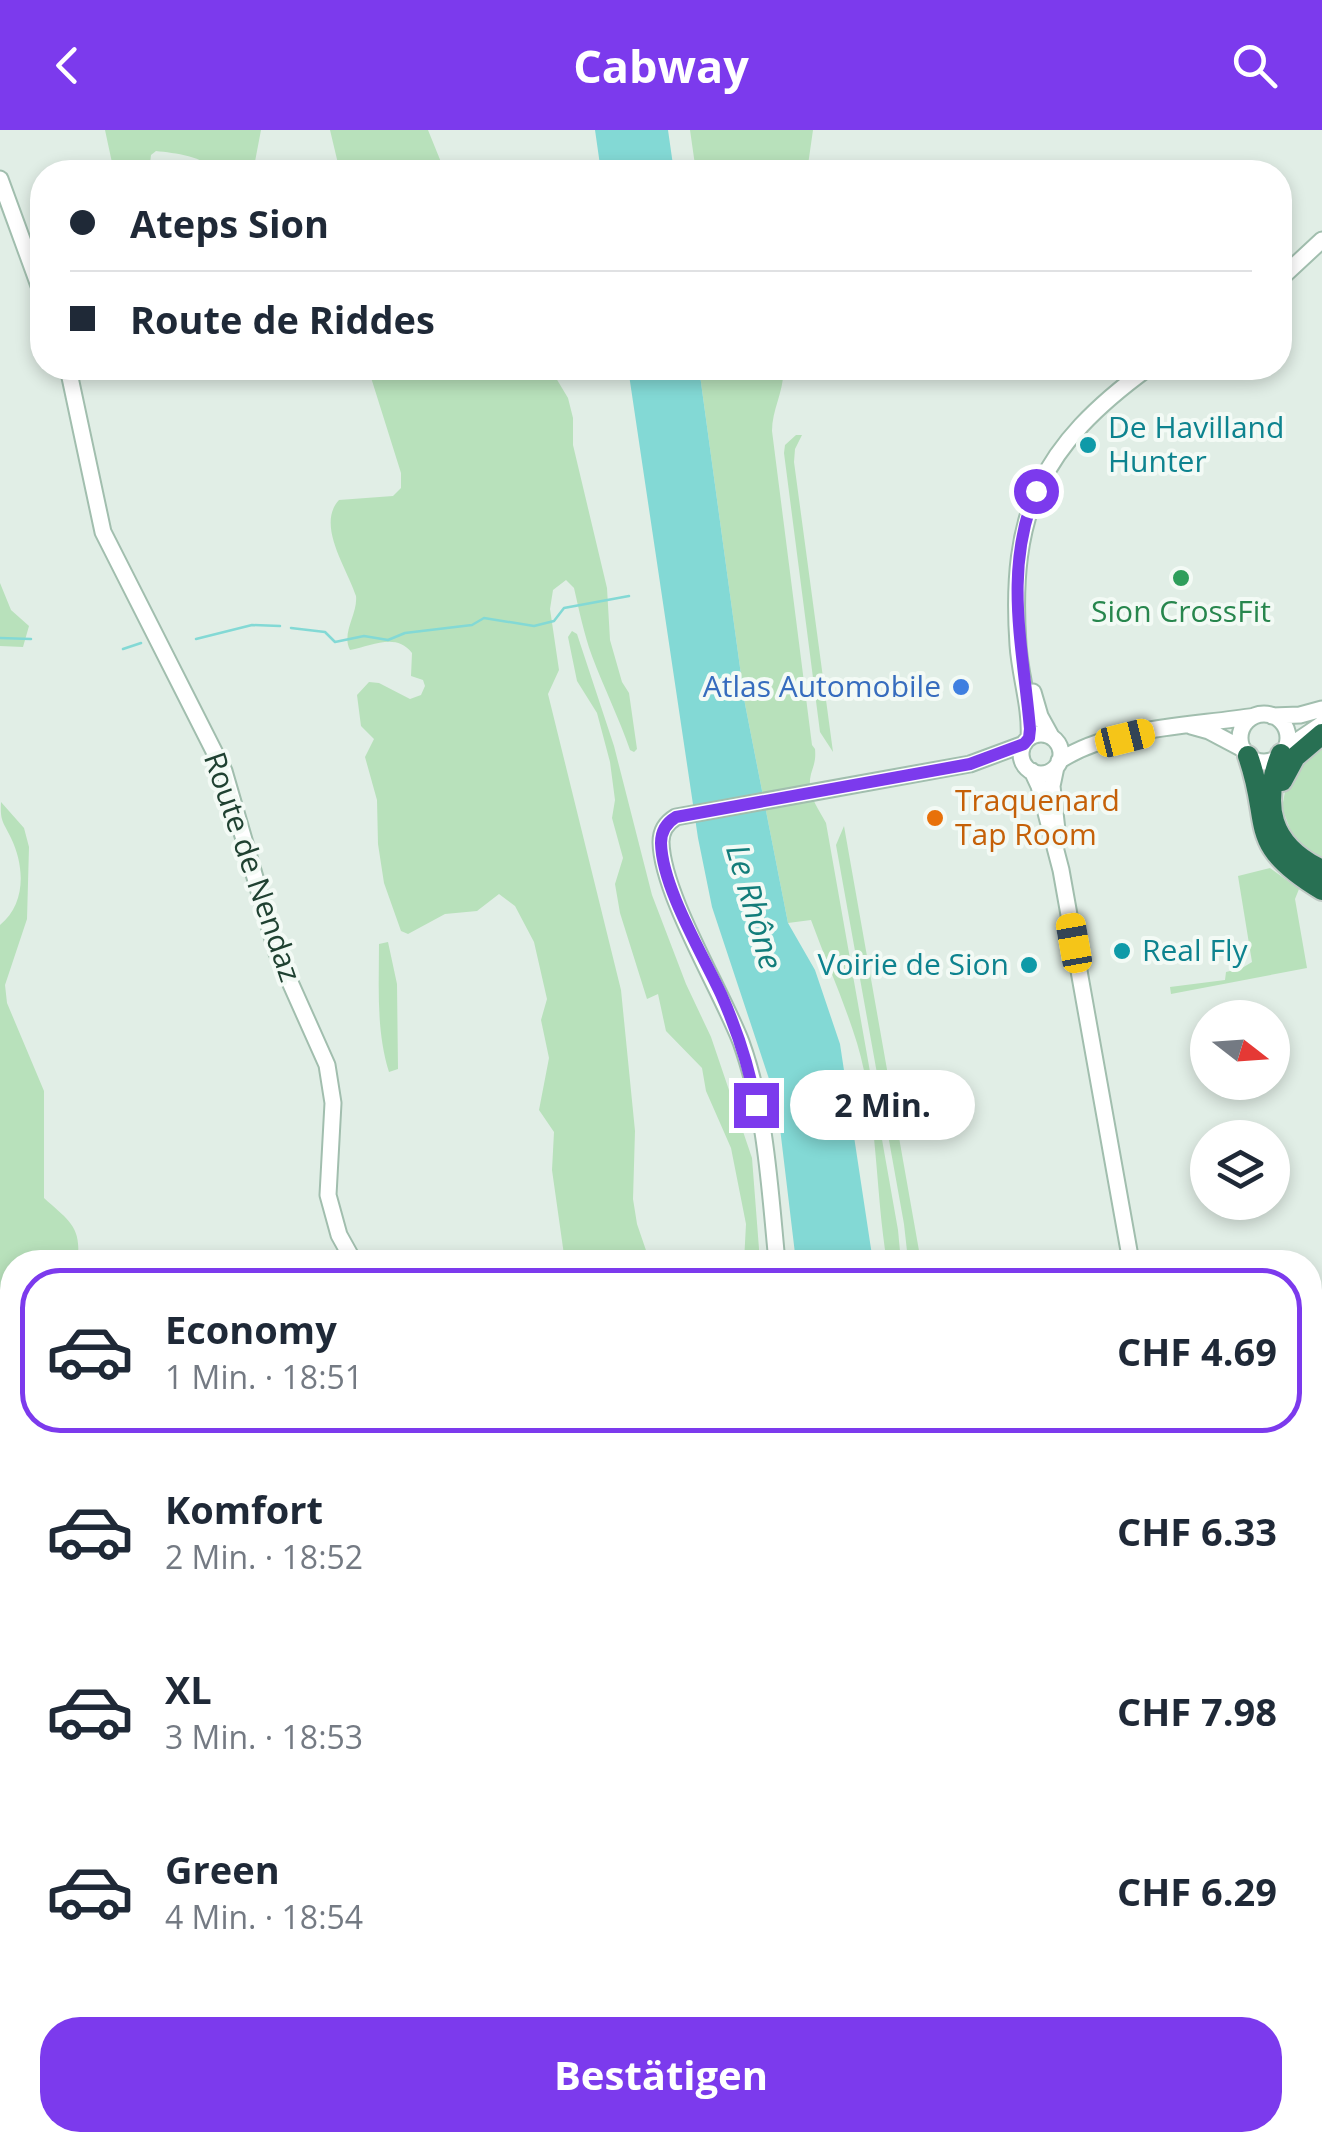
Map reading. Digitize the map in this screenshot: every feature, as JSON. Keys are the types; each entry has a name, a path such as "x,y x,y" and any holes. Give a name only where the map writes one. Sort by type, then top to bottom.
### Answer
{"highway":[{"path":"1284,838 1278,808 1282,778 1294,757 1322,734"},
{"path":"1245,753 1256,782 1261,825 1268,841 1286,866 1322,890"},
{"path":"1281,756 1269,805 1273,822 1298,855 1322,870"}],"street":[{"path":"0,179 30,261"},
{"path":"1292,268 1322,240"},
{"name":"Route de Nendaz","path":"71,380 103,532 224,771 277,953 327,1066 333,1103 328,1194 348,1250"},
{"path":"1056,848 1030,769 1022,759 1026,741 1018,614 1021,544 1045,472 1084,420 1131,380"},
{"path":"1018,614 1036,707 1060,749 1052,786 1056,848 1128,1250"},
{"path":"970,764 1044,773 1096,743 1172,726 1322,710"},
{"path":"1245,753 1242,730 1263,716"},
{"path":"1263,716 1285,729 1281,756"},
{"path":"1172,726 1209,731 1265,762 1281,756 1322,724"},
{"path":"775,1250 750,1074 721,994 680,908 662,847 668,822 970,764 1040,734 1096,743"}],"green space":[{"path":"105,130 261,130 255,160 199,160 156,151 150,160 111,160"},
{"path":"330,130 428,130 440,160 337,160"},
{"path":"690,130 813,130 809,160 694,160"},
{"path":"372,380 557,380 568,398 573,445 607,588 610,640 629,693 637,749 630,750 592,656 574,588 566,580 553,590 550,609 559,670 548,694 621,990 635,1131 633,1199 646,1250 563,1250 552,1170 554,1132 539,1110 549,1058 541,1020 547,999 534,942 515,906 499,894 477,911 445,914 408,934 401,931 384,883 377,800 365,757 374,739 361,726 357,695 369,682 410,699 421,695 425,686 423,680 411,676 412,653 399,643 383,642 350,650 348,630 356,596 336,547 331,522 339,500 393,496 401,488 401,473"},
{"path":"701,380 782,380 772,431 815,749 810,788 826,823 900,1250 885,1250 869,1097 852,1027 811,920 788,923 745,704"},
{"path":"796,435 802,435 794,462 833,752 820,732 784,453 785,445"},
{"path":"0,583 11,610 29,626 23,647 0,646"},
{"path":"572,631 577,634 614,746 652,895 711,1037 752,1158 759,1250 745,1250 746,1224 731,1148 706,1091 702,1068 666,1031 658,994 647,999 620,913 615,884 623,858 612,818 615,800 610,762 597,713 577,681 568,637"},
{"path":"1322,739 1322,863 1295,842 1282,808 1288,775"},
{"path":"1,802 24,828 29,847 27,919 5,985 7,1003 44,1091 44,1198 72,1225 78,1250 0,1250 0,925 15,907 21,884 16,849 2,818"},
{"path":"844,826 919,1250 907,1250 836,845"},
{"path":"1270,868 1299,889 1295,899 1307,968 1171,994 1170,987 1225,980 1226,972 1252,962 1238,876"},
{"path":"388,942 397,984 398,1069 389,1072 380,1025 379,992 379,944"}],"water":[{"path":"595,130 668,130 672,160 599,160"},
{"name":"Le Rhône","path":"630,380 701,380 745,704 788,923 815,970 840,1044 871,1250 795,1250 777,1103 712,907 698,838"}],"waterway":[{"path":"291,628 325,632 335,642 364,636 388,640 405,633 472,625 484,618 534,626 554,621 564,608 629,596"},
{"path":"196,639 252,625 280,626"},
{"path":"0,638 31,639"},
{"path":"123,649 141,643"}],"place":[{"name":"De Havilland Hunter","path":"1088,445"},
{"name":"Sion CrossFit","path":"1181,578"},
{"name":"Atlas Automobile","path":"961,687"},
{"name":"Traquenard Tap Room","path":"935,818"},
{"name":"Real Fly","path":"1122,951"},
{"name":"Voirie de Sion","path":"1029,965"}],"route":[{"path":"756,1105 741,1044 680,908 662,847 663,832 676,817 970,764 1024,744 1030,729 1018,646 1017,576 1036,491"}]}
